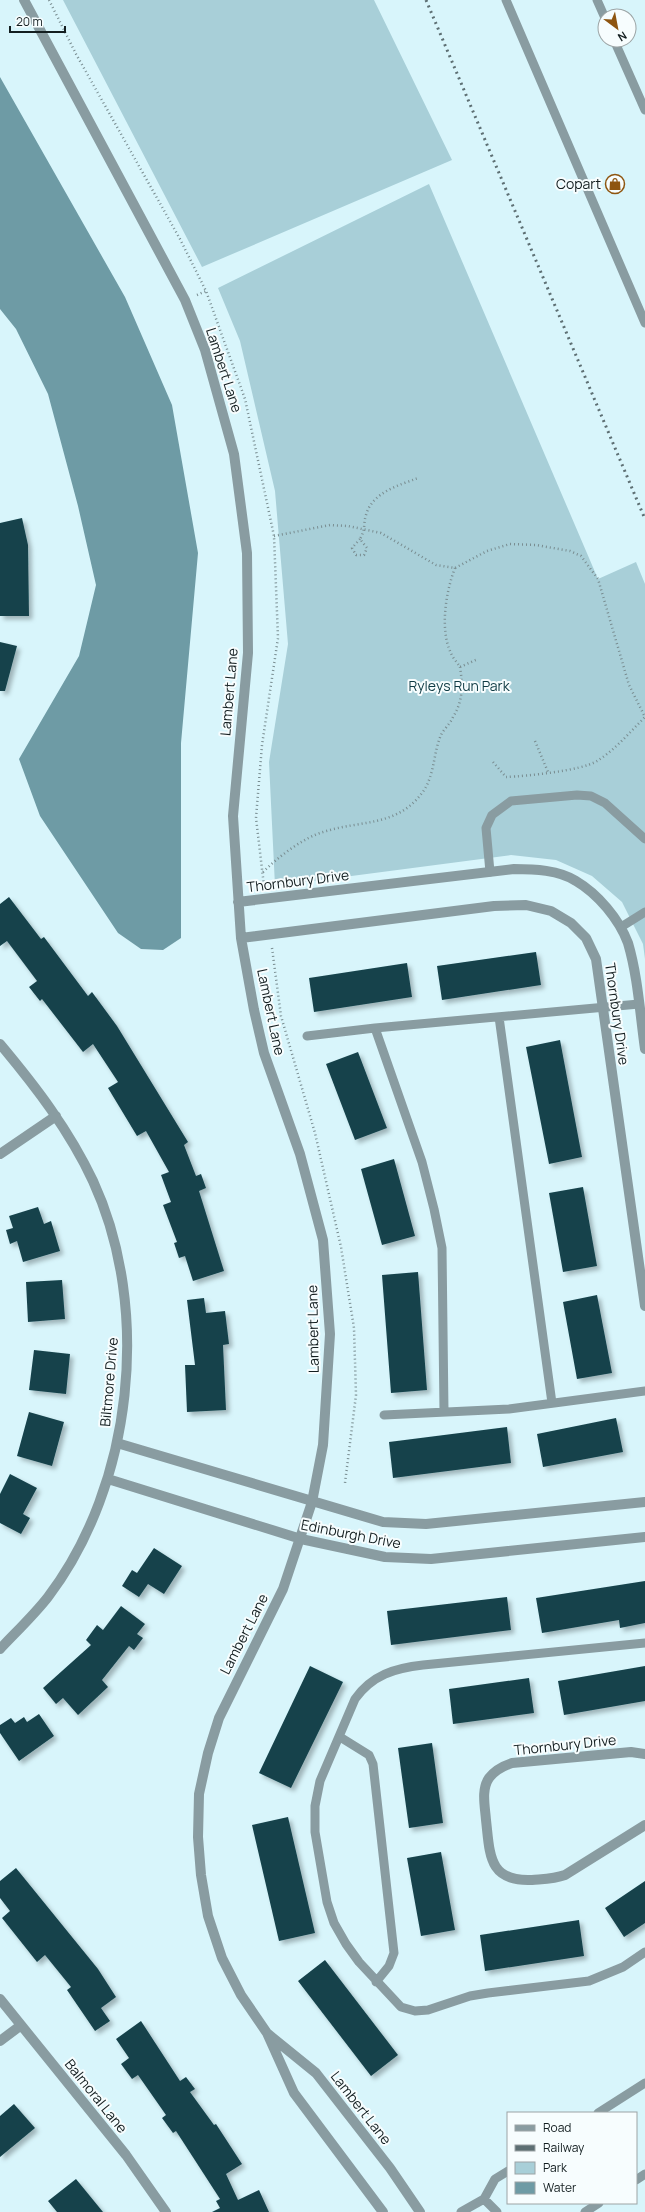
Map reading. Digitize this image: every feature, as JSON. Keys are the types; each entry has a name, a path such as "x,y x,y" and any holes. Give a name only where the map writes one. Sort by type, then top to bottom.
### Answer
{"street":[{"name":"Lambert Lane","path":"24,0 185,300 205,350 234,454 247,553 249,609 248,653 233,816 241,938 254,1010 264,1053 300,1154 323,1240 330,1334 323,1445 312,1502 283,1590 219,1718 208,1753 200,1794 198,1837 208,1916 222,1958 241,1994 267,2033 294,2093 383,2212"},
{"name":"Thornbury Drive","path":"238,902 490,872 535,869 576,880 593,894 621,928 633,964 645,1048"},
{"name":"Thornbury Drive","path":"241,938 494,906 526,905 551,911 571,923 586,938 596,959 645,1306"},
{"name":"Biltmore Drive","path":"0,1044 34,1085 56,1116 93,1182 108,1221 117,1259 127,1335 126,1370 117,1443 108,1479 92,1519 69,1564 48,1596 0,1649"},
{"path":"0,1154 56,1116"},
{"name":"Edinburgh Drive","path":"117,1443 383,1522 419,1524 645,1502"},
{"name":"Edinburgh Drive","path":"108,1479 301,1539 385,1557 431,1559 645,1537"},
{"name":"Thornbury Drive","path":"645,1754 631,1752 512,1763 495,1771 488,1779 484,1795 490,1852 500,1873 507,1878 517,1881 565,1876 645,1825"},
{"name":"Balmoral Lane","path":"0,2000 126,2155 166,2212"},
{"path":"0,2041 20,2026"},
{"name":"Lambert Lane","path":"267,2033 316,2073 390,2168 420,2212"}],"lane":[{"path":"506,0 645,323"},
{"path":"618,48 645,110"},
{"path":"490,872 486,828 492,815 511,802 577,795 591,796 605,803 645,839"},
{"path":"621,928 645,912"},
{"path":"307,1036 375,1028 639,1004"},
{"path":"499,1017 552,1403"},
{"path":"375,1028 422,1162 442,1248 444,1411"},
{"path":"384,1415 509,1409 645,1391"},
{"path":"645,1643 400,1668 383,1674 363,1688 355,1699 320,1781 315,1806 315,1832 327,1902 334,1923 346,1944 376,1982 401,2007 415,2011 428,2010 470,1996 589,1981 623,1967 645,1952"},
{"path":"340,1737 369,1755 373,1764 394,1953 389,1966 376,1982"},
{"path":"600,2112 645,2083"},
{"path":"461,2212 484,2199 495,2179 507,2171"},
{"path":"484,2199 497,2212"},
{"path":"585,2212 597,2204"}],"path":[{"path":"360,539 366,548 364,555 356,555 352,548 360,539 365,530 366,514 375,500 386,491 418,478"},
{"path":"274,536 330,525 365,530 381,533 436,565 455,568 487,551 510,544 570,551 581,556 598,579 629,685 645,717 613,749 596,762 575,768 506,777 493,762"},
{"path":"263,873 301,841 322,832 390,818 408,807 423,792 431,773 435,751 442,734 453,717 461,698 463,686 460,667 449,651 445,612 448,587 455,568"},
{"path":"460,667 478,659"},
{"path":"535,741 548,772"}],"green space":[{"path":"63,0 374,0 452,160 202,267"},
{"name":"Ryleys Run Park","path":"429,184 598,579 636,562 645,584 645,959 643,944 622,902 592,876 556,860 511,855 275,886 269,762 288,644 275,491 240,341 218,288"}],"water":[{"path":"0,77 125,297 172,405 198,553 181,743 181,938 163,950 141,949 118,933 40,816 19,759 79,656 96,585 78,506 48,394 16,329 0,309"}],"building":[{"path":"22,518 28,545 29,616 0,616 0,523"},
{"path":"0,642 17,646 5,691 0,691"},
{"path":"9,897 41,939 44,937 88,996 92,992 117,1026 188,1142 184,1145 196,1176 201,1174 206,1188 199,1191 224,1271 193,1281 185,1256 179,1258 174,1243 177,1242 163,1205 171,1202 161,1175 169,1172 146,1131 137,1136 108,1088 118,1082 93,1044 83,1052 42,999 40,1001 29,987 37,981 7,941 0,946 0,904"},
{"path":"536,952 541,985 442,1000 437,966"},
{"path":"407,963 412,997 314,1012 309,978"},
{"path":"560,1040 582,1157 549,1164 526,1047"},
{"path":"358,1052 387,1128 355,1140 326,1064"},
{"path":"394,1159 415,1236 382,1245 361,1169"},
{"path":"583,1187 597,1266 563,1272 549,1193"},
{"path":"38,1207 44,1224 51,1221 60,1251 23,1262 17,1241 10,1244 6,1230 13,1228 9,1216"},
{"path":"418,1272 427,1390 391,1393 382,1275"},
{"path":"62,1280 65,1319 28,1322 26,1282"},
{"path":"597,1295 612,1373 577,1379 563,1302"},
{"path":"204,1298 206,1313 225,1311 229,1344 223,1345 226,1410 187,1412 185,1365 195,1365 187,1300"},
{"path":"34,1350 70,1354 66,1394 29,1390"},
{"path":"29,1412 64,1422 52,1466 17,1456"},
{"path":"616,1418 623,1452 543,1467 537,1434"},
{"path":"507,1427 511,1463 393,1478 389,1442"},
{"path":"10,1474 37,1488 23,1514 30,1518 21,1534 0,1523 0,1494"},
{"path":"154,1548 182,1566 164,1594 148,1584 139,1597 122,1586 132,1570 137,1573"},
{"path":"645,1581 645,1623 620,1628 619,1620 542,1633 536,1598"},
{"path":"507,1597 511,1630 391,1645 387,1611"},
{"path":"121,1606 145,1624 137,1634 143,1638 134,1650 129,1646 102,1680 108,1687 78,1715 63,1698 56,1704 43,1688 91,1645 86,1640 97,1625 103,1630"},
{"path":"310,1666 343,1682 291,1788 259,1773"},
{"path":"645,1666 645,1701 564,1715 558,1681"},
{"path":"529,1678 534,1713 453,1724 449,1689"},
{"path":"39,1714 54,1736 19,1761 0,1733 0,1725 11,1718 15,1723 24,1717 27,1722"},
{"path":"432,1743 443,1823 409,1828 398,1748"},
{"path":"288,1817 315,1933 279,1941 252,1825"},
{"path":"441,1852 455,1930 421,1936 407,1858"},
{"path":"16,1868 98,1969 116,1997 101,2008 110,2021 95,2031 67,1990 71,1987 45,1955 37,1962 2,1918 10,1911 0,1898 0,1881"},
{"path":"645,1881 645,1923 624,1937 605,1908"},
{"path":"579,1920 584,1956 485,1971 480,1935"},
{"path":"325,1960 398,2055 371,2076 298,1981"},
{"path":"141,2021 180,2081 186,2077 195,2089 190,2092 214,2125 216,2124 242,2164 226,2174 238,2200 259,2190 269,2212 212,2212 220,2208 216,2201 220,2199 176,2131 173,2133 162,2118 166,2115 138,2075 132,2079 121,2064 129,2058 116,2039"},
{"path":"14,2104 35,2128 0,2157 0,2116"},
{"path":"76,2179 103,2212 57,2212 48,2201"}],"railway":[{"path":"426,0 645,519"}],"place":[{"name":"Copart","path":"615,184"}]}
